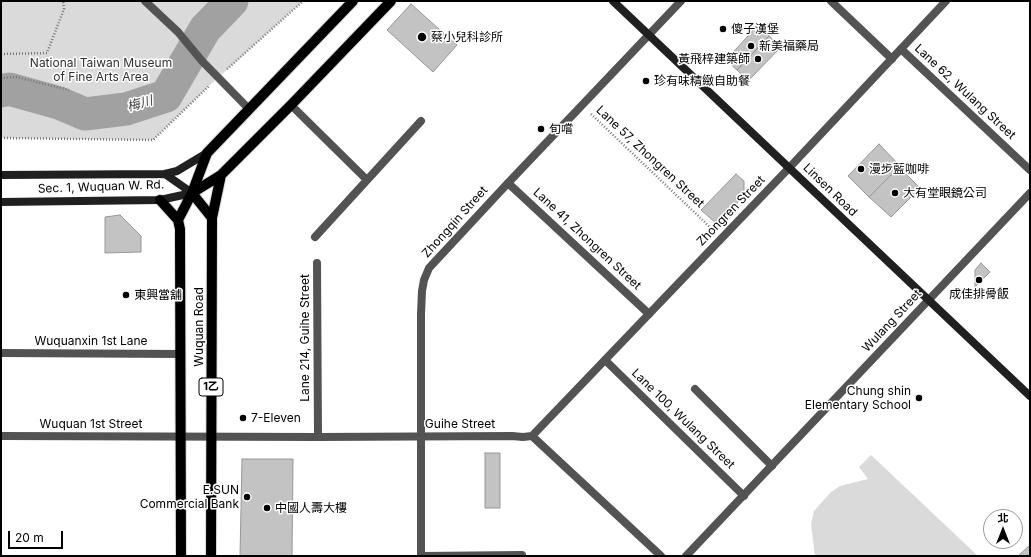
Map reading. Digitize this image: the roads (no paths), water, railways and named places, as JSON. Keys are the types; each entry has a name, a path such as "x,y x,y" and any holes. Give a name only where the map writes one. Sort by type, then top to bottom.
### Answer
{"main road":[{"path":"160,200 178,220 192,192 207,153 353,1"},
{"path":"192,192 221,175 391,1"},
{"name":"Linsen Road","path":"613,1 1030,396"},
{"name":"Sec. 1, Wuquan W. Rd.","path":"1,175 165,174 177,171 207,153"},
{"name":"Sec. 1, Wuquan W. Rd.","path":"165,174 192,192"},
{"name":"Wuquan Road","path":"211,556 212,218 221,175"},
{"path":"192,192 212,218"},
{"name":"Sec. 1, Wuquan W. Rd.","path":"1,202 160,200 192,192"},
{"name":"Wuquan Road","path":"178,220 180,229 181,556"}],"street":[{"path":"145,1 178,32 202,61 249,109"},
{"name":"Zhongqin Street","path":"421,556 421,314 422,291 424,280 429,268 508,182 681,1"},
{"path":"831,1 892,59"},
{"name":"Zhongren Street","path":"532,436 789,168 946,1"},
{"name":"Lane 62, Wulang Street","path":"901,49 1030,170"},
{"path":"291,105 367,180"},
{"path":"315,237 421,121"},
{"name":"Lane 41, Zhongren Street","path":"508,182 649,314"},
{"name":"Wulang Street","path":"686,556 1030,193"},
{"name":"Lane 214, Guihe Street","path":"317,263 318,437"},
{"name":"Wuquanxin 1st Lane","path":"1,353 181,354"},
{"name":"Lane 100, Wulang Street","path":"605,360 744,496"},
{"path":"695,389 772,466"},
{"name":"Wuquan 1st Street","path":"1,436 211,436"},
{"name":"Guihe Street","path":"211,436 532,436"},
{"path":"532,436 660,556"},
{"path":"421,556 522,555"}],"waterway":[{"name":"梅川","path":"1,91 9,89 59,103 85,114 126,109 166,96 205,29 232,1"}],"place":[{"name":"傻子漢堡","path":"723,29"},
{"name":"蔡小兒科診所","path":"422,37"},
{"name":"新美福藥局","path":"751,46"},
{"name":"黃飛梓建築師","path":"758,59"},
{"name":"珍有味精緻自助餐","path":"646,81"},
{"name":"旬嚐","path":"541,129"},
{"name":"漫步藍咖啡","path":"861,169"},
{"name":"大有堂眼鏡公司","path":"895,193"},
{"name":"成佳排骨飯","path":"979,280"},
{"name":"東興當舖","path":"126,295"},
{"name":"Chung shin Elementary School","path":"919,398"},
{"name":"7-Eleven","path":"243,418"},
{"name":"E.SUN Commercial Bank","path":"247,497"},
{"name":"中國人壽大樓","path":"267,508"}],"park label":[{"name":"National Taiwan Museum of Fine Arts Area","path":"101,70"}]}
